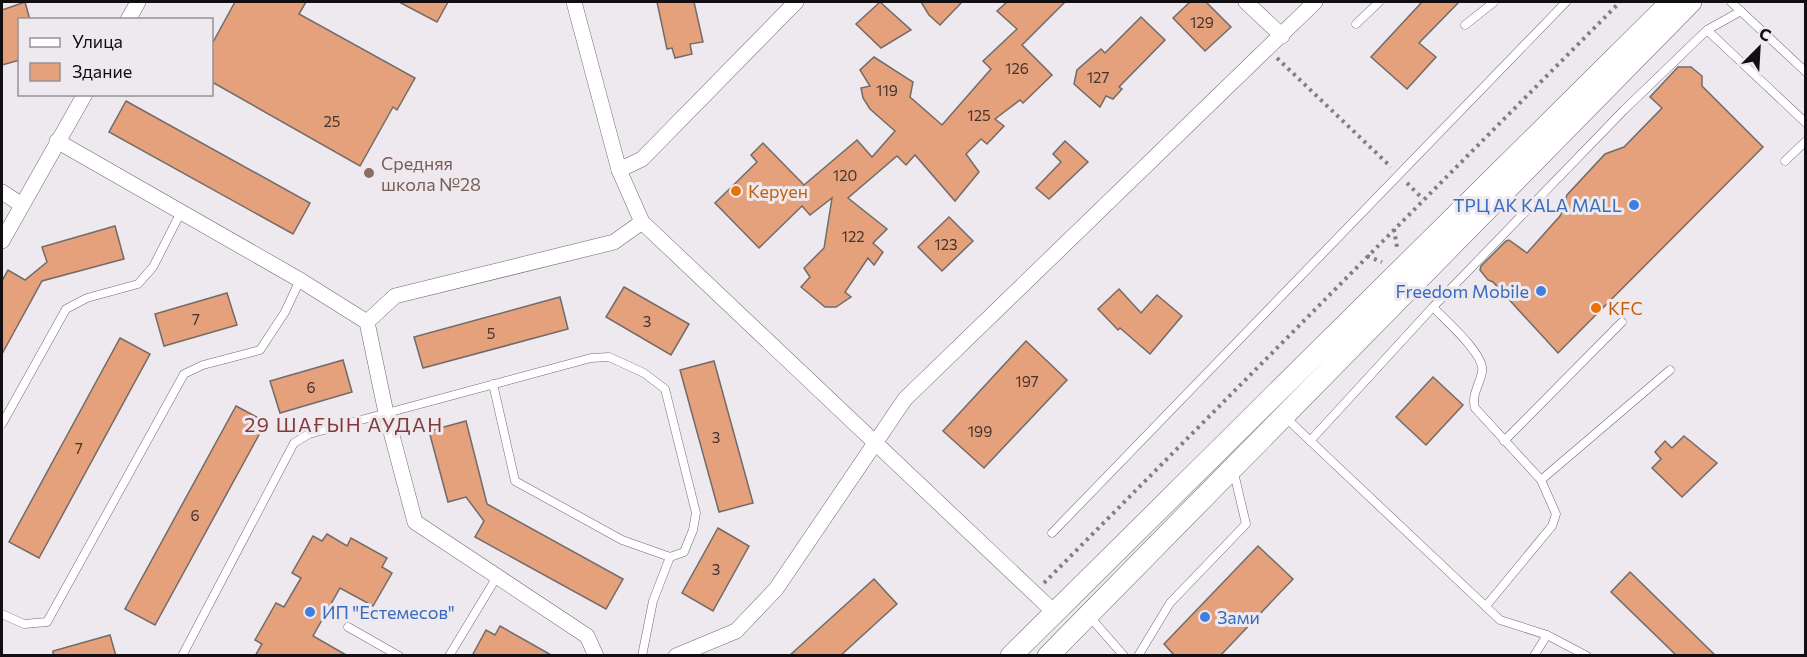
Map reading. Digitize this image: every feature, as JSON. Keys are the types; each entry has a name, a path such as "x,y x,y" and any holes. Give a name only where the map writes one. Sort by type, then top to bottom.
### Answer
{"main road":[{"path":"1011,656 1671,2"},
{"path":"1048,656 1691,2"},
{"path":"1054,612 1081,622"}],"street":[{"path":"129,18 138,2"},
{"path":"574,2 620,170 642,222 1054,612"},
{"path":"620,170 642,159 796,2"},
{"path":"1246,2 1282,36"},
{"path":"676,656 736,631 776,589 904,399 1268,50 1315,2"},
{"path":"2,241 84,96"},
{"path":"57,141 300,280 367,322 386,413 415,522 587,636 596,656"},
{"path":"2,192 22,205"},
{"path":"367,322 395,296 614,242 642,222"}],"lane":[{"path":"1356,24 1379,2"},
{"path":"1465,25 1494,2"},
{"path":"1052,533 1566,2"},
{"path":"1731,2 1806,72"},
{"path":"1310,441 1433,307 1624,110 1707,30 1741,11"},
{"path":"1707,30 1806,123"},
{"path":"1785,161 1806,141"},
{"path":"2,424 66,309 87,298 138,284 153,267 181,212"},
{"path":"2,614 24,624 47,622 184,375 203,365 260,350 285,312 300,280"},
{"path":"1433,307 1480,357 1483,370 1473,402 1504,441 1541,480 1556,514 1555,520 1486,606"},
{"path":"1504,441 1622,322"},
{"path":"182,656 294,443 309,434 493,384 591,358 609,357 644,373 665,389 696,513 693,530 684,552 670,557 622,540 515,481 493,384"},
{"path":"1541,480 1670,370"},
{"path":"1285,417 1500,620 1547,635 1587,656"},
{"path":"1138,656 1170,603 1246,524 1233,470"},
{"path":"642,656 653,601 670,557"},
{"path":"448,656 498,575"},
{"path":"1081,622 1124,656"},
{"path":"348,627 399,656"},
{"path":"1534,656 1547,635"}],"path":[{"path":"1034,593 1620,2"},
{"path":"1268,50 1423,199"}],"building":[{"path":"25,2 29,18 18,18 18,61 2,65 2,10"},
{"path":"235,2 306,2 299,14 415,78 397,110 393,107 360,166 213,83 213,42"},
{"path":"399,2 448,2 437,22"},
{"path":"657,2 694,2 703,42 690,44 692,54 675,58 672,48 667,49"},
{"path":"880,2 911,30 881,48 856,24"},
{"path":"921,2 962,2 940,25 929,15"},
{"path":"1007,2 1065,2 1022,45 1052,75 1023,103 1020,100 995,119 1004,126 987,144 981,139 966,154 979,172 955,201 915,155 906,165 897,156 848,198 887,229 873,243 883,252 874,265 868,258 845,292 851,297 836,307 825,307 801,287 810,277 804,268 824,248 832,198 810,215 802,206 759,248 715,203 757,162 751,155 763,143 804,185 857,140 872,157 895,131 870,109 863,98 861,88 870,86 860,70 874,57 913,82 910,97 942,125 991,69 983,61 1017,29 997,11"},
{"path":"1190,2 1206,2 1231,27 1205,51 1173,18"},
{"path":"1422,2 1459,2 1419,43 1436,57 1407,89 1371,57"},
{"path":"1141,17 1165,40 1119,87 1122,89 1113,99 1106,96 1100,107 1074,84 1077,70 1101,49 1105,53"},
{"name":"ТРЦ AK KALA MALL","path":"1678,67 1691,67 1702,76 1702,86 1763,147 1558,353 1493,282 1488,280 1480,270 1481,266 1509,240 1527,253 1560,216 1567,195 1605,154 1624,147 1662,108 1650,97"},
{"path":"126,101 310,203 293,234 109,132"},
{"path":"1065,141 1088,162 1049,199 1036,188 1061,162 1053,154"},
{"path":"949,217 973,241 942,271 918,247"},
{"path":"115,226 124,259 42,281 2,354 2,281 8,270 25,280 47,262 42,247"},
{"path":"624,287 689,324 671,355 606,317"},
{"path":"1119,289 1141,313 1157,295 1182,316 1150,354 1120,328 1118,330 1098,309"},
{"path":"227,293 237,325 164,346 155,314"},
{"path":"560,297 568,329 423,368 414,337"},
{"path":"120,338 150,354 39,558 9,542"},
{"path":"1026,341 1067,380 984,468 943,431"},
{"path":"343,360 352,392 280,413 270,381"},
{"path":"714,361 753,503 719,512 680,370"},
{"path":"1433,377 1463,405 1426,445 1396,417"},
{"path":"236,406 266,422 155,625 125,609"},
{"path":"466,421 487,504 623,579 606,609 475,537 484,521 466,497 448,502 429,431"},
{"path":"1684,436 1717,463 1682,497 1652,468 1661,459 1655,452 1665,441 1672,448"},
{"path":"718,528 749,546 713,611 682,593"},
{"path":"327,534 347,546 351,538 387,558 382,567 392,573 373,606 340,588 313,636 348,656 255,656 262,644 255,640 276,603 284,607 301,578 292,573 313,536 322,541"},
{"path":"1258,546 1293,579 1220,656 1175,656 1164,644"},
{"path":"1630,572 1716,656 1677,656 1611,592"},
{"path":"874,579 897,604 840,656 789,656"},
{"path":"500,626 553,656 472,656 486,630 495,635"},
{"path":"110,635 116,656 53,656 53,651"}],"place":[{"name":"Средняя школа №28","path":"369,173"},
{"name":"Керуен","path":"736,191"},
{"name":"ТРЦ AK KALA MALL","path":"1634,205"},
{"name":"Freedom Mobile","path":"1541,291"},
{"name":"KFC","path":"1596,308"},
{"name":"ИП \"Естемесов\"","path":"310,612"},
{"name":"Зами","path":"1205,617"}],"district":[{"name":"29 ШАҒЫН АУДАН","path":"344,424"}]}
